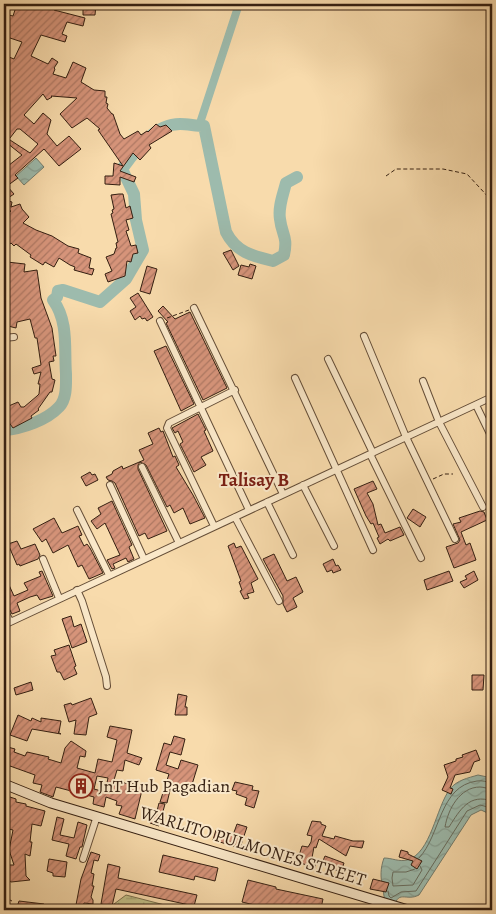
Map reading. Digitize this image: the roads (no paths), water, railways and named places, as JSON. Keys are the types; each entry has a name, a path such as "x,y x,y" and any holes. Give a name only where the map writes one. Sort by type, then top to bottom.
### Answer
{"street":[{"path":"194,308 284,494"},
{"path":"160,321 249,510"},
{"path":"364,336 426,482 455,539"},
{"path":"4,338 14,337"},
{"path":"328,359 421,558"},
{"path":"295,378 338,469 373,550"},
{"path":"423,381 439,422 483,507"},
{"path":"214,526 168,431 169,423 235,390"},
{"path":"4,609 7,623 492,397"},
{"path":"476,405 492,438"},
{"path":"142,467 179,543"},
{"path":"110,485 144,559"},
{"path":"303,485 334,546"},
{"path":"267,502 293,555"},
{"path":"77,510 109,575"},
{"path":"234,517 278,601"},
{"path":"42,559 60,598"},
{"path":"77,590 106,677 107,686"},
{"name":"WARLITO PULMONES STREET","path":"4,784 51,803 408,910"},
{"path":"83,859 97,816"}],"water":[{"path":"36,158 44,167 24,185 16,176"},
{"path":"478,775 492,778 492,815 481,810 471,815 419,895 400,897 395,903 394,910 384,910 385,903 381,873 384,858 407,860 415,856 427,840 450,789 459,781"}],"waterway":[{"path":"199,126 239,4"},
{"path":"4,430 26,426 41,420 54,412 62,404 66,391 65,336 62,317 53,300 57,297 58,291 63,290 100,302 126,279 143,250 136,220 134,194 122,169 146,139 162,128 171,125 204,126 226,232 240,249 265,259 273,261 284,255 285,240 280,219 280,206 286,183 297,177"}],"place":[{"name":"JnT Hub Pagadian","path":"81,786"}],"district":[{"name":"Talisay B","path":"254,480"}]}
